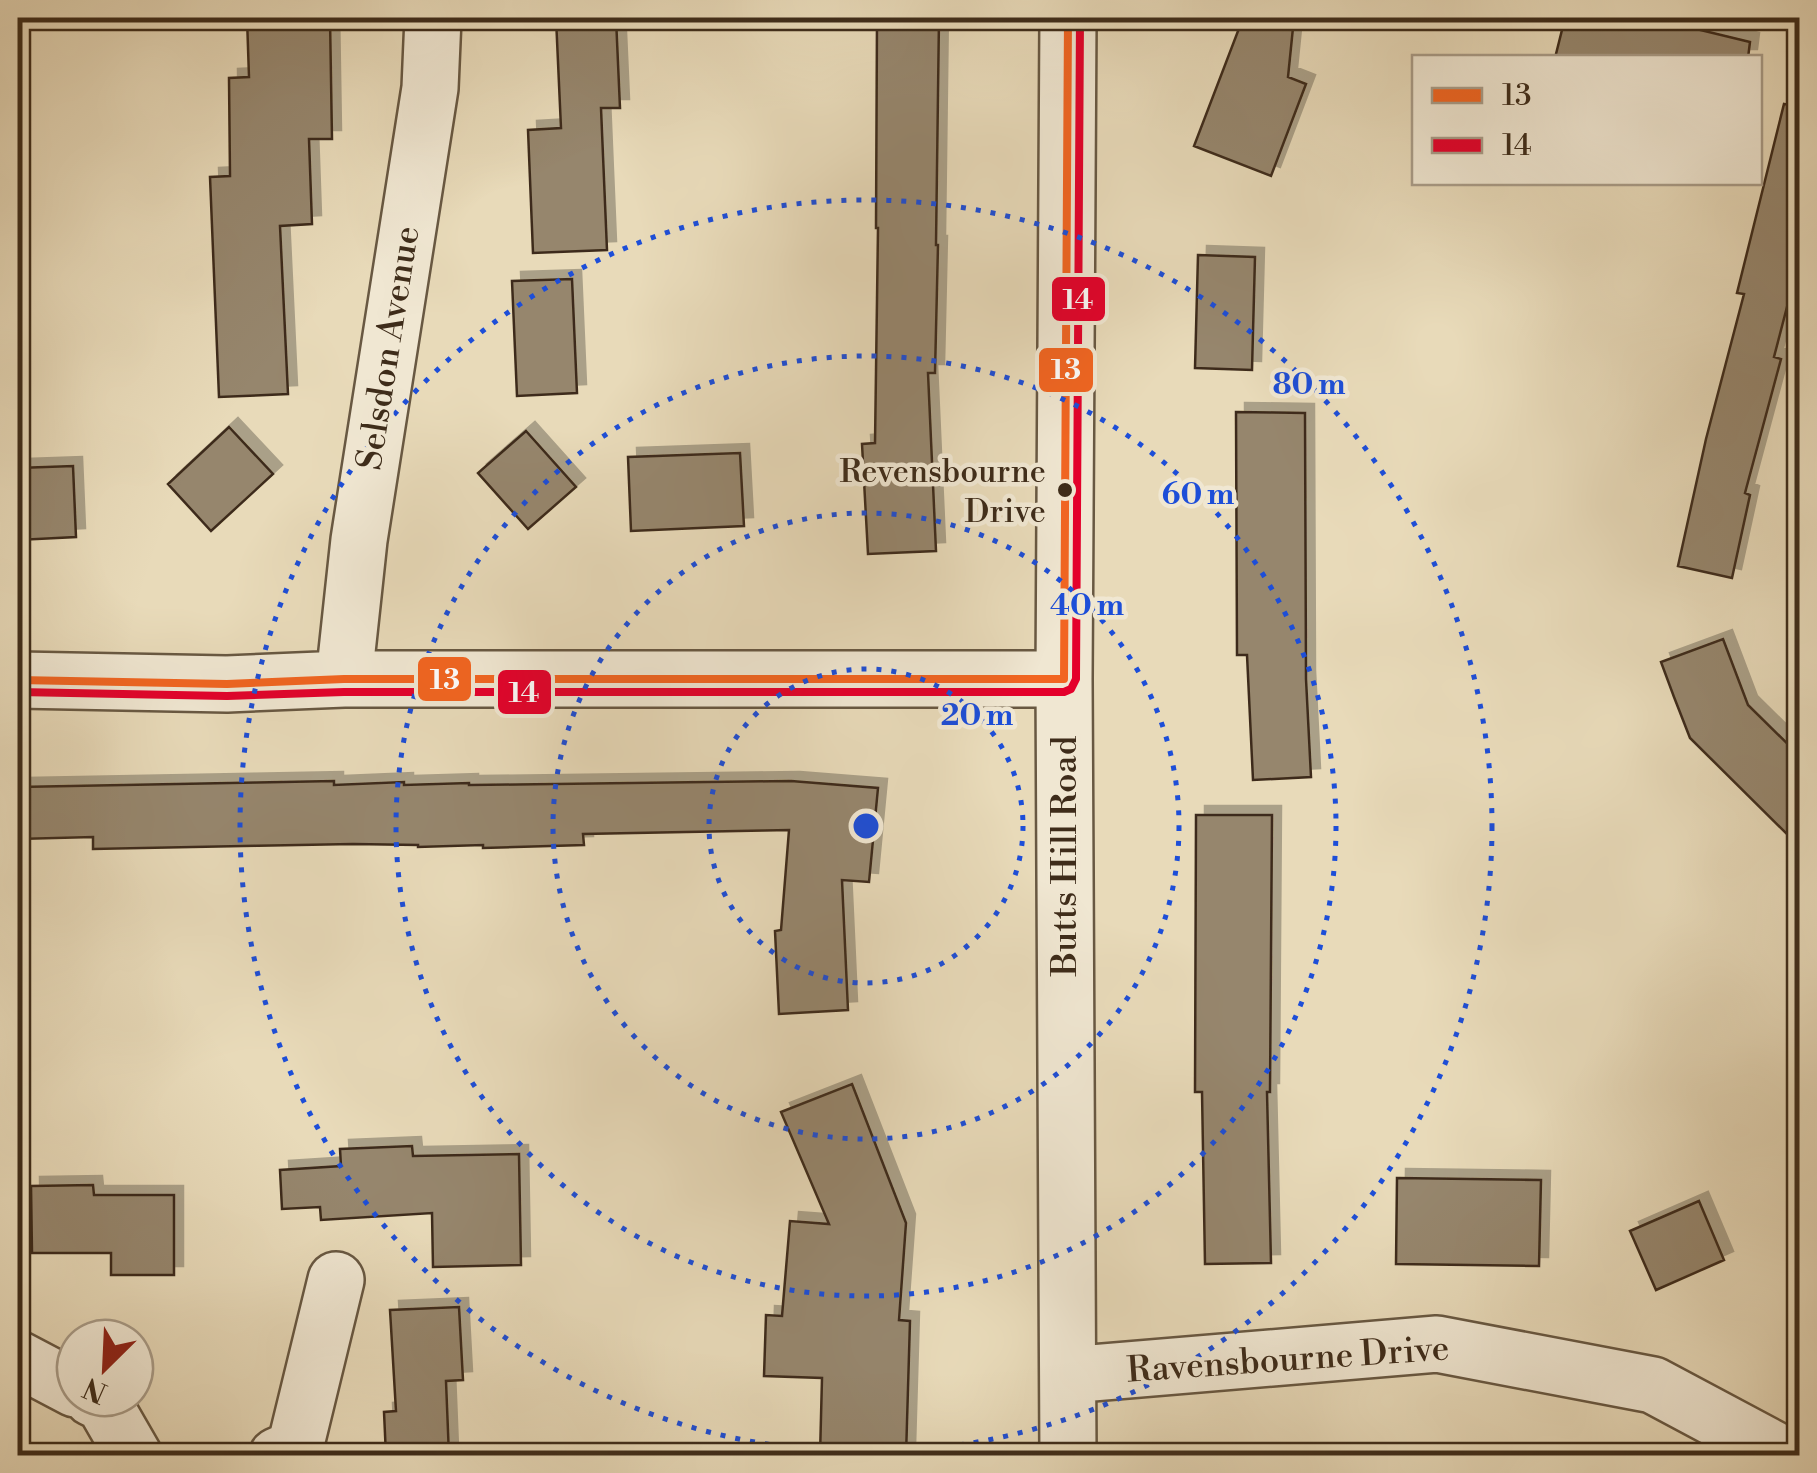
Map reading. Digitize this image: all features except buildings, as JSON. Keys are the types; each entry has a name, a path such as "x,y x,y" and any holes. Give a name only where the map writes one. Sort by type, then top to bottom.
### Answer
{"street":[{"name":"Selsdon Avenue","path":"344,679 359,540 430,88 433,18"},
{"name":"Butts Hill Road","path":"1068,18 1064,679 1068,1456"},
{"path":"18,680 227,684 344,679 1064,679"},
{"path":"277,1456 295,1448 336,1280"},
{"name":"Ravensbourne Drive","path":"1068,1375 1436,1344 1654,1385 1786,1456"},
{"path":"18,1359 55,1378"},
{"path":"112,1418 134,1456"}],"transit line":[{"name":"13","path":"18,680 227,684 344,679 1064,679 1068,18"},
{"name":"14","path":"18,692 227,696 344,692 1071,689 1076,679 1080,18"}],"place":[{"name":"Revensbourne Drive","path":"1065,490"}]}
